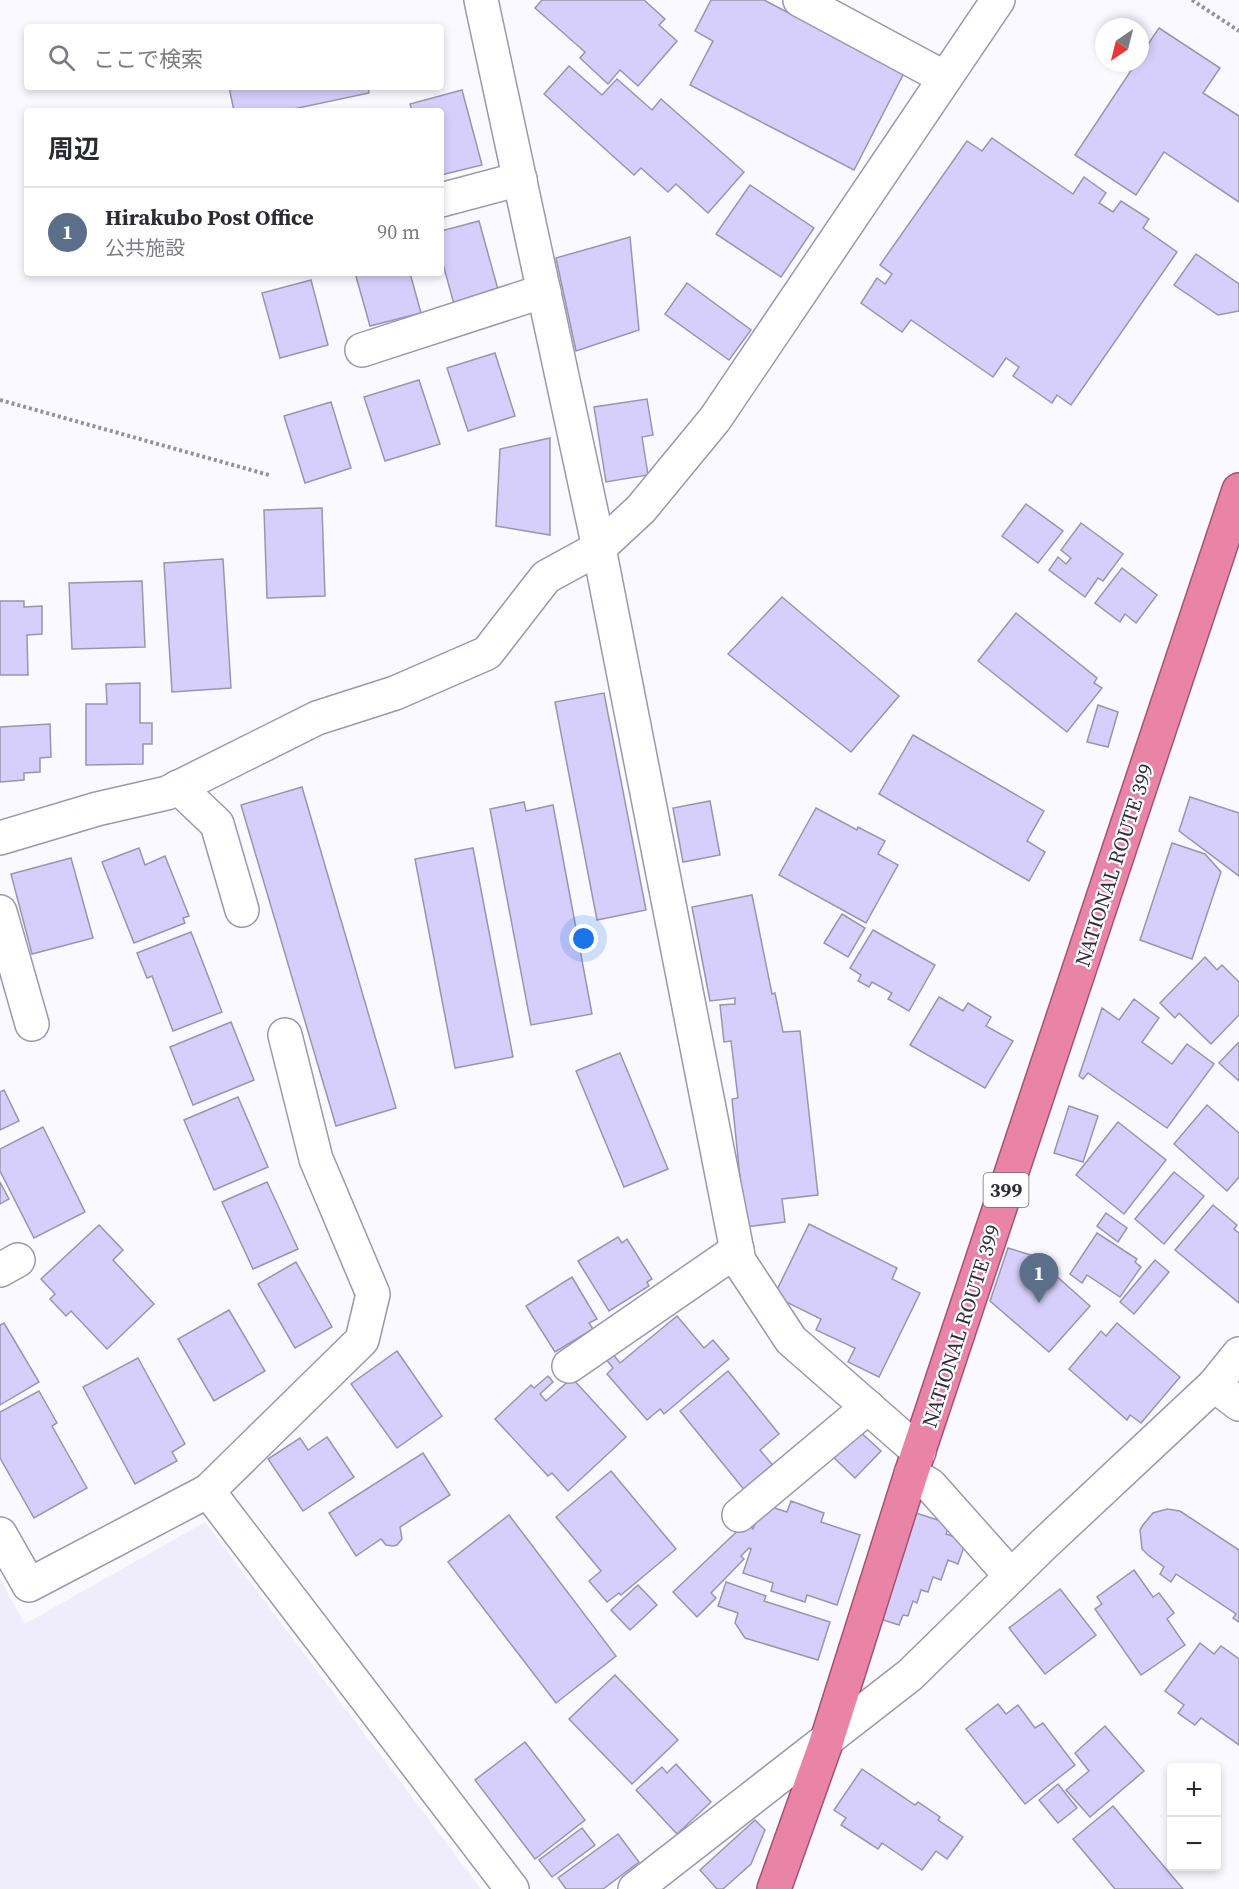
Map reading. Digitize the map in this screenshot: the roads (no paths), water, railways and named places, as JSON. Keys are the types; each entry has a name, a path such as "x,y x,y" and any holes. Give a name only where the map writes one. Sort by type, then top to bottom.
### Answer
{"highway":[{"name":"NATIONAL ROUTE 399","path":"774,1889 826,1743 915,1463 1239,490"}],"street":[{"path":"481,0 599,548 739,1261 791,1340 868,1407 915,1463 930,1485 1011,1576"},
{"path":"800,0 945,78"},
{"path":"0,838 167,793 316,718 395,693 487,653 546,577 599,548 641,509 715,419 998,0"},
{"path":"444,199 520,179"},
{"path":"362,350 544,291"},
{"path":"178,787 217,824 242,910"},
{"path":"0,912 32,1024"},
{"path":"0,1534 29,1586 208,1491 362,1340 373,1294 316,1159 285,1035"},
{"path":"570,1366 737,1250"},
{"path":"635,1889 826,1743 910,1675 1011,1576 1227,1395 1239,1354"},
{"path":"739,1515 868,1407"},
{"path":"208,1491 512,1889"}],"place":[{"name":"Hirakubo Post Office","path":"1039,1303"}]}
